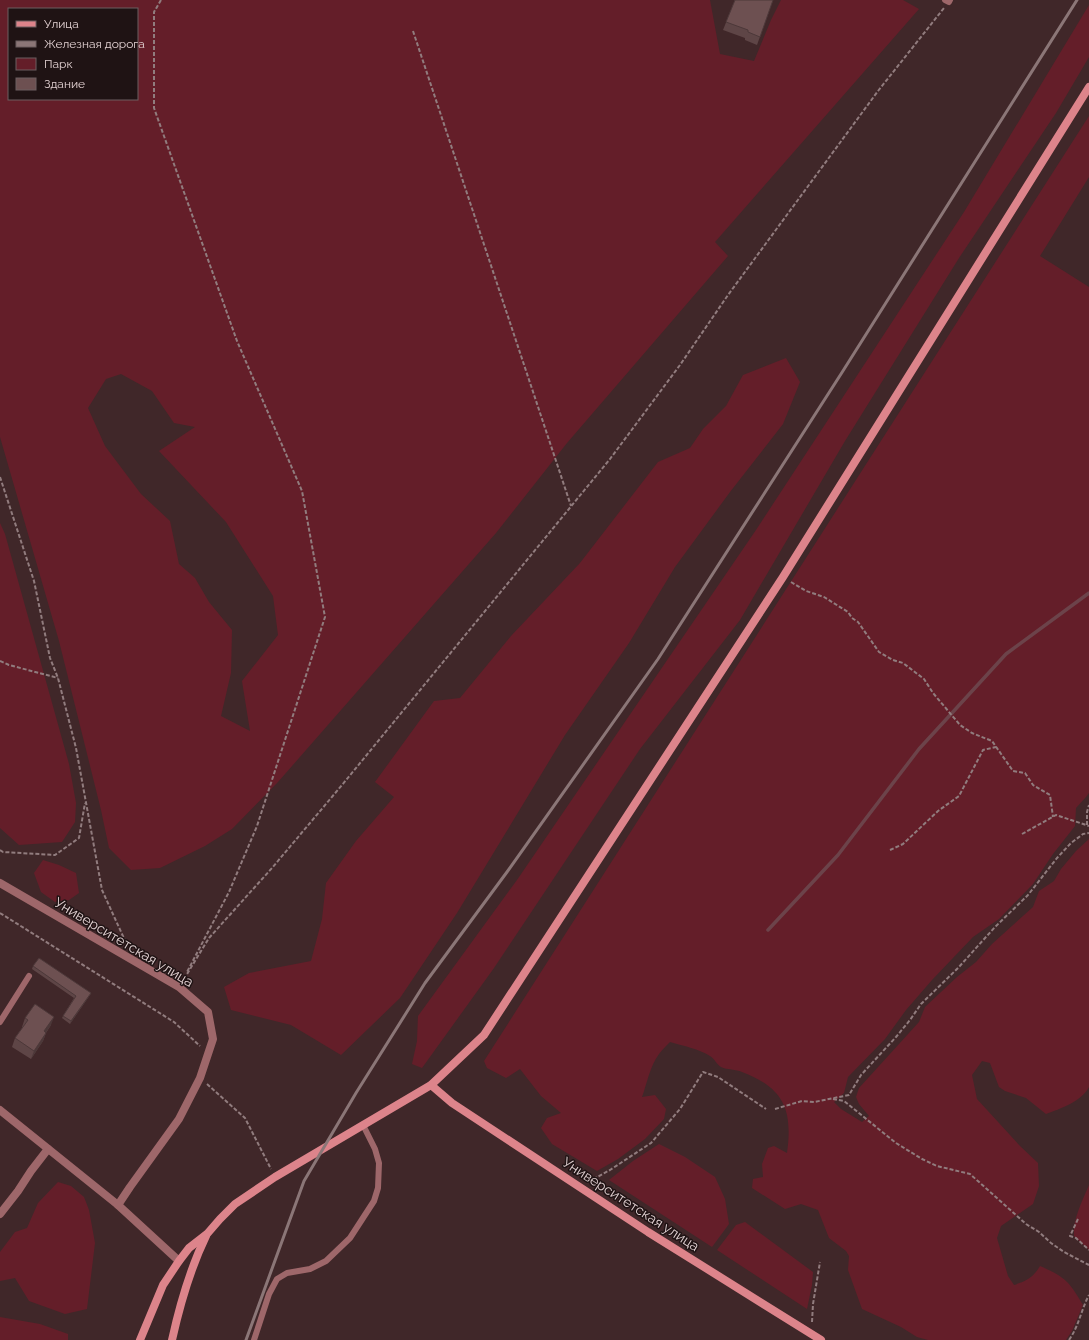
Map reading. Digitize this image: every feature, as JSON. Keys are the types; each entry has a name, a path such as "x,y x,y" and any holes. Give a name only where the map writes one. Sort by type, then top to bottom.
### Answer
{"main road":[{"path":"140,1340 163,1285 179,1261 189,1248 207,1234 236,1204 275,1177 431,1085 484,1035 783,577 1089,87"},
{"name":"Университетская улица","path":"431,1085 452,1102 648,1232 821,1340"},
{"path":"172,1340 179,1310 196,1255 207,1234"}],"street":[{"name":"Университетская улица","path":"0,883 179,987 208,1012 213,1039 200,1078 179,1119 118,1205"},
{"path":"0,1110 118,1205 179,1261"},
{"path":"0,1214 48,1149"}],"lane":[{"path":"0,1022 29,976"},
{"path":"254,1340 269,1294 277,1279 287,1272 310,1269 326,1262 350,1238 374,1200 378,1188 379,1163 375,1149 363,1125"}],"path":[{"path":"161,0 154,12 154,108 237,341 302,491 325,617 256,826 229,892 179,987"},
{"path":"179,987 209,938 272,868 342,786 610,460 728,295 878,91 948,1"},
{"path":"414,31 571,506"},
{"path":"0,476 34,581 50,658 58,678 76,748 102,890 133,960"},
{"path":"783,577 806,591 824,596 848,612 852,618 858,622 879,652 893,660 903,663 917,673 960,725 972,733 992,741 1013,771 1025,773 1033,785 1050,795 1053,817"},
{"path":"0,661 9,665 58,678"},
{"path":"890,850 903,844 938,811 958,796 983,750 996,747"},
{"path":"0,850 3,852 55,855 79,838 85,800"},
{"path":"1022,834 1056,815 1088,825 1087,812 1089,805"},
{"path":"775,1109 802,1101 814,1102 849,1095 861,1075 896,1038 920,1004 958,968 995,927 1028,895 1057,858 1071,843 1083,834 1089,833"},
{"path":"0,914 174,1022 209,1054"},
{"path":"579,1186 610,1170 652,1143 680,1109 703,1072 718,1077 766,1109"},
{"path":"200,1078 245,1118 275,1177"},
{"path":"832,1099 844,1101 896,1142 922,1159 937,1166 970,1174 1026,1224 1040,1232 1051,1243 1064,1252 1089,1265"},
{"path":"1078,1219 1070,1236 1076,1238 1089,1250"},
{"path":"811,1334 813,1304 820,1262"},
{"path":"1070,1340 1076,1331 1080,1316 1089,1295"}],"green space":[{"path":"0,0 710,0 720,54 754,61 781,0 903,0 919,9 715,242 728,256 567,443 496,533 278,782 232,829 205,846 160,868 131,870 109,848 59,641 0,437","holes":["121,374 152,391 174,423 195,427 159,451 226,522 273,596 278,635 242,681 250,731 221,716 231,673 232,630 209,602 195,578 179,564 170,521 141,494 105,446 88,408 106,379"]},
{"path":"1089,5 1089,57 1056,113 959,258 845,441 740,620 640,749 494,968 422,1068 412,1064 417,1041 418,1016 517,880 756,530 964,212"},
{"path":"1089,116 1089,177 1040,256 1089,287 1089,793 1076,808 1075,826 1053,854 1033,884 999,919 973,937 932,980 906,1010 885,1039 848,1077 844,1093 834,1102 841,1109 862,1122 869,1116 859,1104 856,1097 859,1088 919,1022 925,1007 957,977 976,962 992,944 1033,907 1039,891 1054,881 1061,869 1076,851 1089,839 1089,1087 1086,1092 1076,1100 1064,1107 1046,1114 1026,1098 1005,1091 999,1087 990,1063 982,1061 972,1075 977,1099 1020,1146 1038,1163 1039,1186 1033,1204 1001,1226 997,1238 1008,1276 1014,1285 1029,1278 1040,1266 1055,1273 1066,1281 1074,1290 1083,1305 1072,1331 1066,1340 928,1340 917,1337 901,1327 862,1309 848,1270 849,1256 846,1251 829,1238 818,1210 801,1204 785,1209 752,1188 753,1179 763,1177 762,1164 768,1148 774,1146 787,1153 789,1138 786,1113 782,1102 768,1085 740,1071 721,1067 712,1057 701,1051 670,1042 659,1054 653,1064 642,1097 655,1095 666,1109 664,1119 645,1139 618,1159 597,1171 552,1144 541,1128 547,1118 561,1113 541,1096 520,1069 506,1078 487,1068 484,1061"},
{"path":"786,358 800,382 783,424 730,492 675,567 629,643 565,735 457,913 400,998 341,1055 291,1025 231,1010 224,987 249,973 311,961 322,919 326,883 356,841 394,797 375,782 434,701 460,698 511,636 580,563 658,462 690,448 703,429 726,406 743,375"},
{"path":"0,523 5,534 69,764 76,803 75,822 62,842 19,845 0,828"},
{"path":"43,860 59,865 76,873 79,893 69,900 55,902 41,892 34,873"},
{"path":"659,1144 685,1157 715,1177 725,1199 729,1224 712,1247 609,1180 633,1161"},
{"path":"58,1182 71,1186 84,1197 89,1210 95,1243 87,1309 65,1314 29,1301 15,1278 0,1281 0,1252 15,1232 27,1228 38,1203"},
{"path":"1089,1185 1089,1250 1074,1236 1074,1229 1076,1216"},
{"path":"745,1222 813,1272 807,1309 717,1250 736,1225"},
{"path":"0,1317 40,1324 68,1334 68,1340 0,1340"}],"building":[{"path":"735,0 773,0 760,37 748,32 748,30 726,22"},
{"path":"39,958 91,993 71,1021 63,1016 76,996 33,966"},
{"path":"35,1004 54,1017 44,1031 46,1033 34,1051 15,1038 28,1020 25,1018"}],"waterway":[{"path":"768,930 838,855 919,749 1006,654 1089,593"}],"railway":[{"path":"246,1340 304,1181 356,1093 425,983 507,872 658,659 841,374 1077,0"}]}
